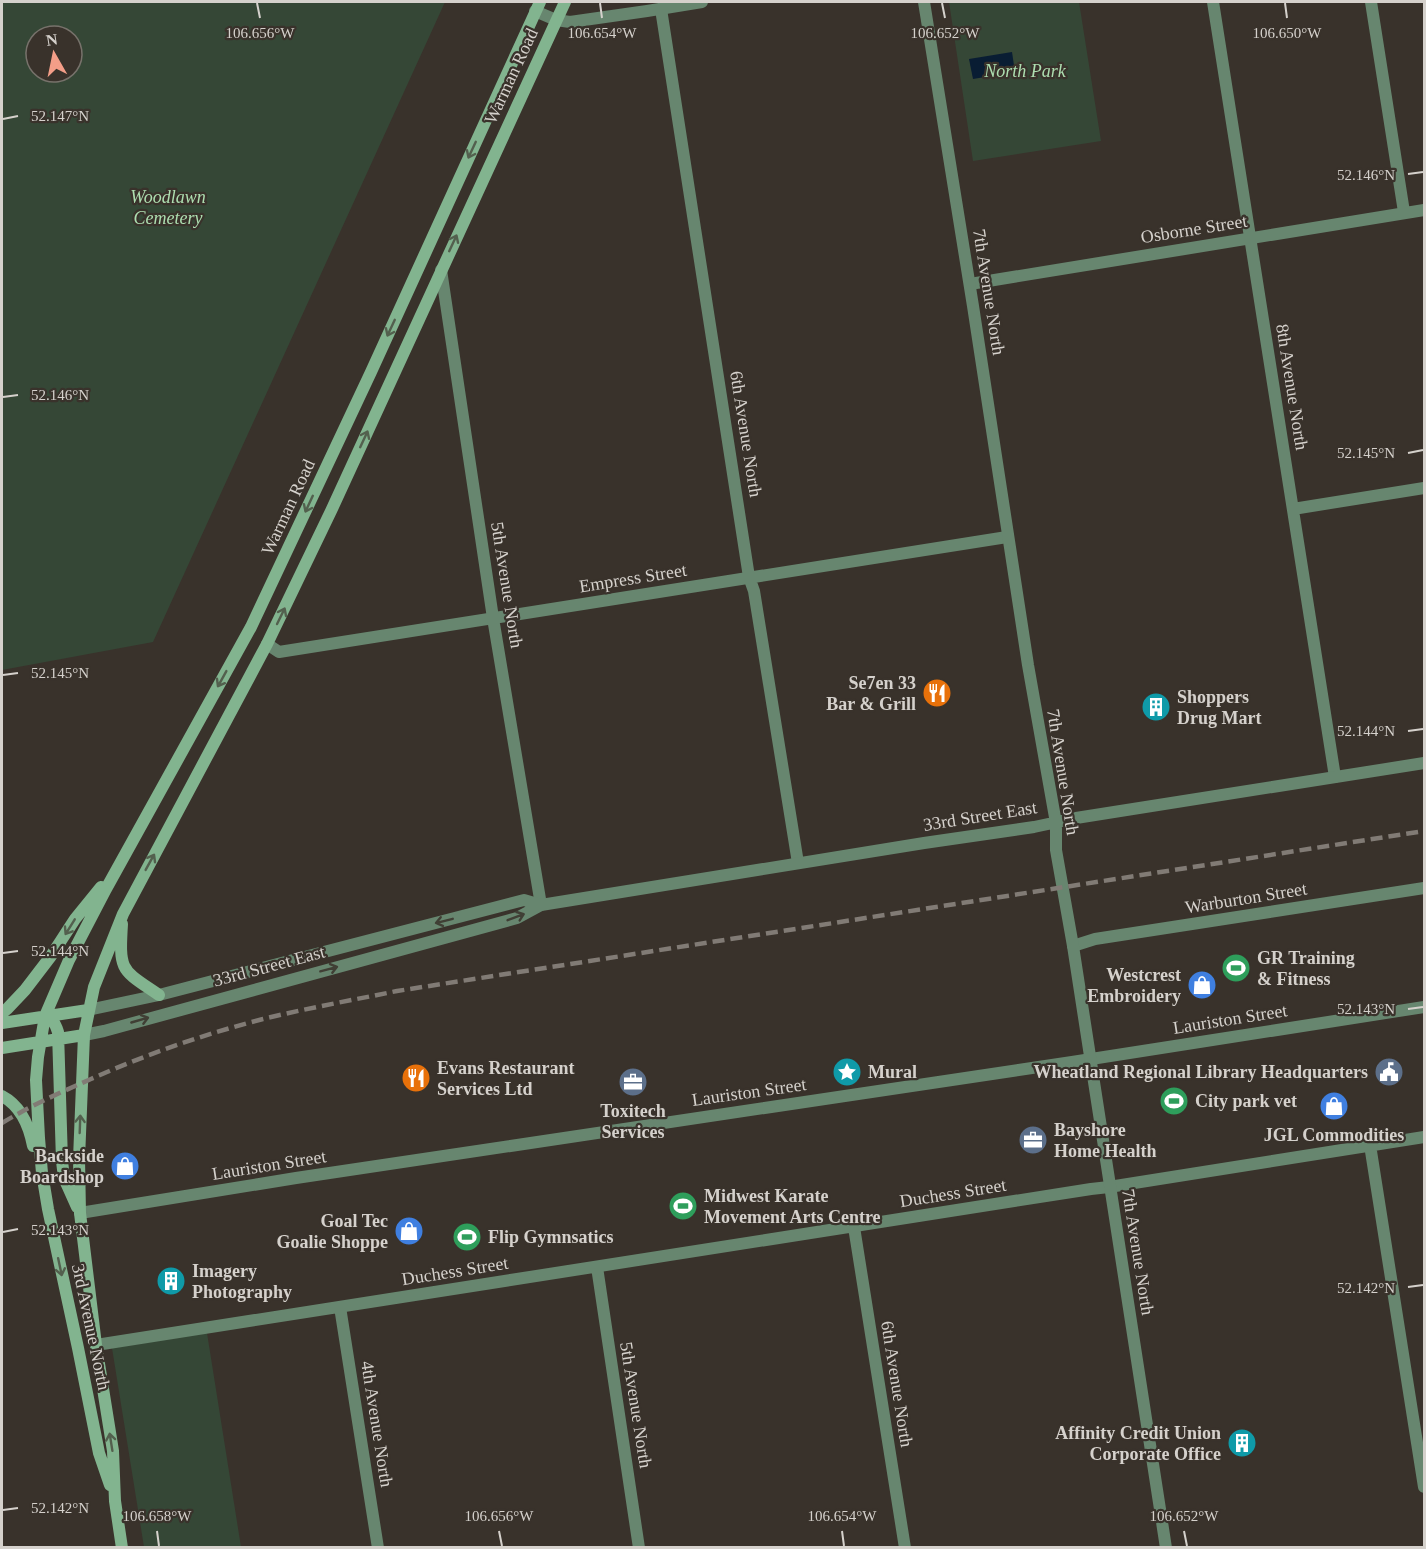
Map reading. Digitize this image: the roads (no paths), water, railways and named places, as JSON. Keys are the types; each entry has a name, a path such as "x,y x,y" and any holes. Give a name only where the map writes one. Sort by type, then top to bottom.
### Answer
{"main road":[{"name":"Warman Road","path":"88,1010 100,968 123,914 267,645 345,481 565,2"},
{"name":"Warman Road","path":"45,1016 69,960 119,865 251,627 371,372 538,6"},
{"path":"2,1013 25,990 75,919 119,865"},
{"path":"123,914 120,952 123,967 128,974 159,995"},
{"name":"33rd Street East","path":"2,1023 88,1010"},
{"name":"3rd Avenue North","path":"88,1010 84,1035 80,1213 96,1345 113,1451 115,1501 122,1548"},
{"path":"45,1016 50,1017 56,1026 59,1039 64,1178 80,1213"},
{"name":"3rd Avenue North","path":"45,1016 36,1080 40,1149 48,1209 99,1453 115,1501"},
{"name":"33rd Street East","path":"2,1048 84,1035"},
{"path":"2,1095 20,1112 28,1125 48,1209"}],"street":[{"path":"538,6 556,20 570,22 702,2"},
{"name":"7th Avenue North","path":"924,2 970,284 1029,674 1056,823 1056,850 1073,946 1166,1548"},
{"name":"8th Avenue North","path":"1213,2 1335,777"},
{"path":"1371,2 1404,212"},
{"name":"6th Avenue North","path":"661,9 749,577 754,591 798,863"},
{"name":"Osborne Street","path":"970,284 1425,210"},
{"name":"5th Avenue North","path":"441,270 493,618 541,905"},
{"path":"1293,509 1425,488"},
{"name":"Empress Street","path":"267,645 279,652 1007,537"},
{"name":"33rd Street East","path":"84,1035 517,918 541,905 1425,763"},
{"name":"Warburton Street","path":"1073,946 1095,939 1425,888"},
{"name":"33rd Street East","path":"88,1010 159,995 524,900 541,905"},
{"name":"Lauriston Street","path":"80,1213 296,1178 1425,1007"},
{"name":"Duchess Street","path":"96,1345 1425,1137"},
{"path":"1370,1146 1425,1486"},
{"name":"6th Avenue North","path":"854,1227 905,1548"},
{"name":"5th Avenue North","path":"597,1267 639,1548"},
{"name":"4th Avenue North","path":"340,1307 378,1548"}],"water":[{"path":"1012,52 1015,72 973,79 969,59"}],"railway":[{"path":"2,1123 57,1094 155,1053 241,1025 314,1008 397,991 1424,831"}],"place":[{"name":"Se7en 33 Bar & Grill","path":"937,693"},
{"name":"Shoppers Drug Mart","path":"1156,707"},
{"name":"GR Training & Fitness","path":"1236,968"},
{"name":"Westcrest Embroidery","path":"1202,985"},
{"name":"Mural","path":"847,1072"},
{"name":"Wheatland Regional Library Headquarters","path":"1389,1072"},
{"name":"Evans Restaurant Services Ltd","path":"416,1078"},
{"name":"Toxitech Services","path":"633,1082"},
{"name":"City park vet","path":"1174,1101"},
{"name":"JGL Commodities","path":"1334,1106"},
{"name":"Bayshore Home Health","path":"1033,1140"},
{"name":"Backside Boardshop","path":"125,1166"},
{"name":"Midwest Karate Movement Arts Centre","path":"683,1206"},
{"name":"Goal Tec Goalie Shoppe","path":"409,1231"},
{"name":"Flip Gymnsatics","path":"467,1237"},
{"name":"Imagery Photography","path":"171,1281"},
{"name":"Affinity Credit Union Corporate Office","path":"1242,1443"}],"park label":[{"name":"North Park","path":"1025,71"},
{"name":"Woodlawn Cemetery","path":"168,207"}]}
